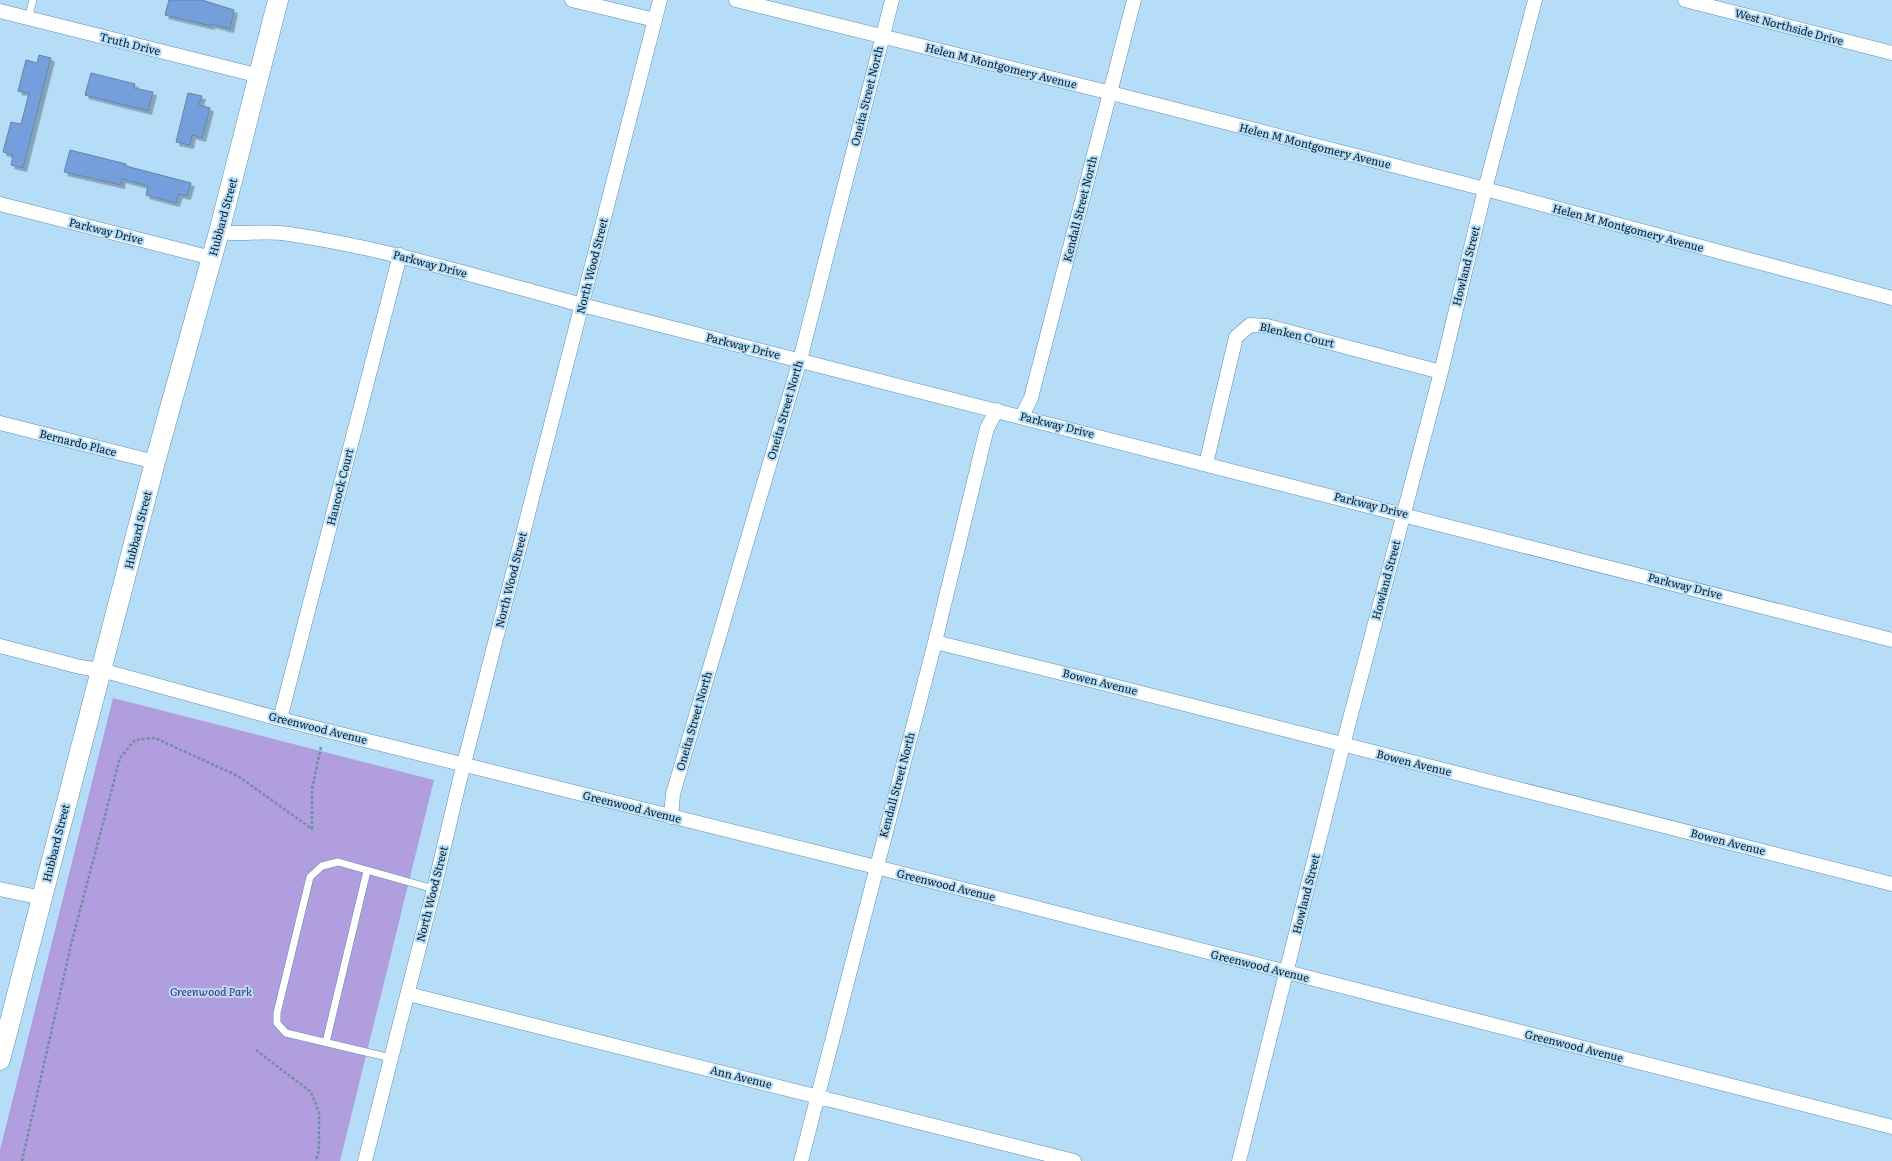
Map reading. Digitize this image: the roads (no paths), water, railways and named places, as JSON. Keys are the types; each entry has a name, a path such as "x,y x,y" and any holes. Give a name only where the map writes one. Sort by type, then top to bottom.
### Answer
{"street":[{"name":"Hubbard Street","path":"0,1060 101,670 107,652 155,462 212,258 260,76 278,0"},
{"path":"572,0 655,20"},
{"name":"North Wood Street","path":"365,1161 408,994 464,764 660,0"},
{"name":"Helen M Montgomery Avenue","path":"736,0 1111,93 1485,189 1892,298"},
{"name":"Oneita Street North","path":"670,817 673,794 800,360 892,0"},
{"name":"Kendall Street North","path":"1022,416 1032,398 1134,0"},
{"name":"Howland Street","path":"1239,1161 1343,744 1441,372 1485,189 1535,0"},
{"name":"West Northside Drive","path":"1686,0 1892,53"},
{"name":"Truth Drive","path":"0,11 260,76"},
{"name":"Parkway Drive","path":"0,204 212,258"},
{"name":"Parkway Drive","path":"219,232 234,234 287,233 400,255 582,305 1022,416 1892,640"},
{"name":"Hancock Court","path":"280,718 400,255"},
{"name":"Blenken Court","path":"1206,464 1236,337 1250,325 1267,326 1441,372"},
{"name":"Kendall Street North","path":"801,1161 935,642 988,428 997,410"},
{"name":"Bernardo Place","path":"0,423 155,462"},
{"name":"Bowen Avenue","path":"935,642 1892,884"},
{"name":"Greenwood Avenue","path":"0,646 80,667 101,670 280,718 670,817 876,867 1892,1127"},
{"path":"0,889 42,898"},
{"name":"Ann Avenue","path":"408,994 1074,1161"}],"lane":[{"path":"28,18 33,0"},
{"path":"391,1058 286,1033 277,1023 279,1005 310,877 322,866 338,862 434,889"},
{"path":"326,1042 367,870"}],"park label":[{"name":"Greenwood Park","path":"211,992"}]}
